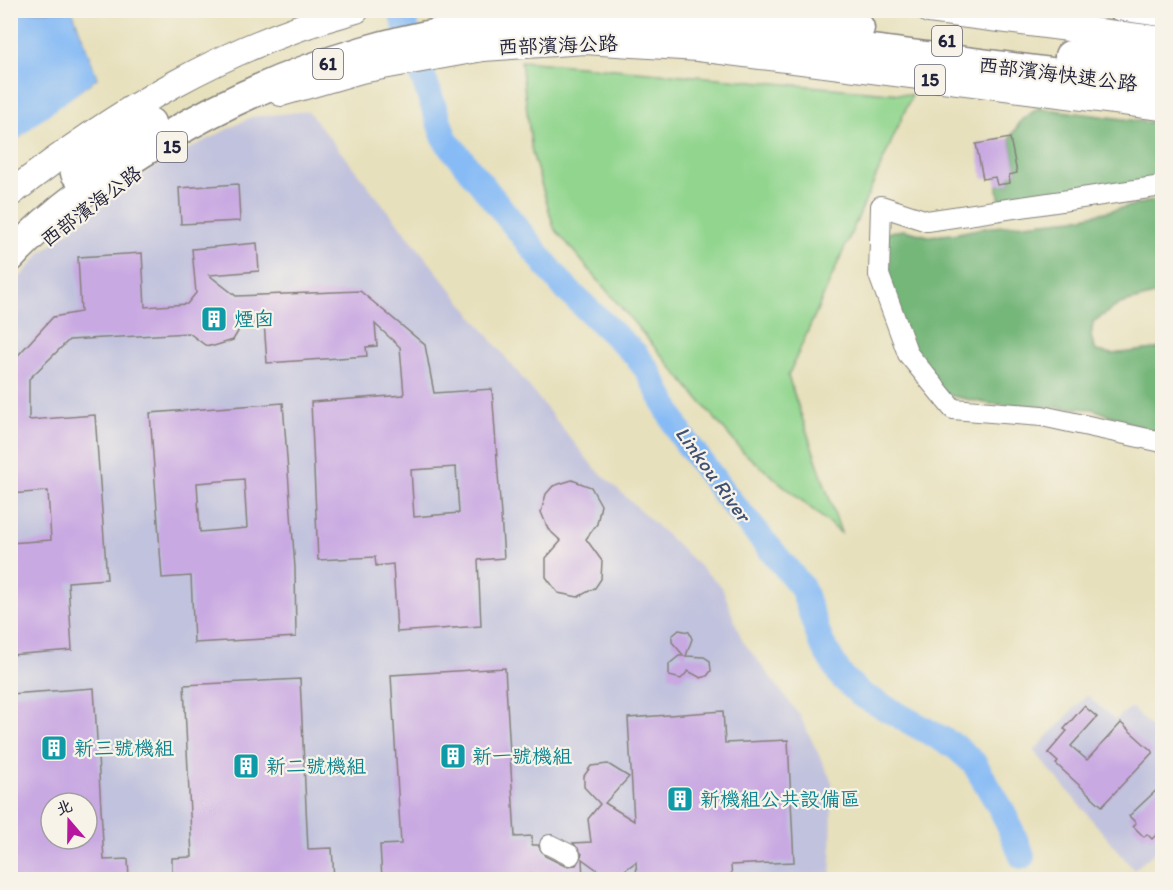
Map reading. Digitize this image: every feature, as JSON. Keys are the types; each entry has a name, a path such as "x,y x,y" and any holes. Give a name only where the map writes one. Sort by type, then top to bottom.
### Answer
{"highway":[{"name":"61","path":"10,228 63,183 105,152 185,103 262,68 338,38 416,19 471,10"},
{"name":"西部濱海快速公路","path":"733,10 1013,50 1162,65"},
{"name":"西部濱海快速公路","path":"10,257 72,200 141,152 203,115 272,83 347,57 421,39 490,27 576,22 699,28 1162,87"}],"main road":[{"path":"10,194 64,152 196,70 247,47 356,10"},
{"path":"929,10 1162,40"},
{"name":"西部濱海公路","path":"10,272 84,207 207,126 282,93 361,70 483,48 585,41 698,48 1162,107"}],"street":[{"path":"1118,10 1162,16"},
{"path":"1162,186 927,221 881,206 879,275 908,354 953,409 1042,416 1162,442"},
{"path":"550,845 570,855"}],"shaded area":[{"path":"308,111 592,465 722,587 742,640 800,716 832,782 831,879 11,880 11,288 42,252 152,168 251,117"},
{"path":"1087,695 1115,720 1131,707 1162,738 1162,846 1134,870 1034,751"}],"green space":[{"path":"521,61 912,95 788,376 841,533 743,452 554,228 532,152"},
{"path":"1038,108 1162,124 1162,182 1000,201 997,185 1010,183 1009,175 1017,173 1010,138 1021,121"},
{"path":"1162,199 1162,293 1120,304 1093,322 1091,337 1096,351 1112,354 1162,348 1162,435 1093,409 990,404 947,395 930,380 894,314 883,236 890,232 904,230 928,236 953,234 983,228 1074,219"}],"water":[{"path":"11,11 73,11 98,78 11,146"}],"pier":[{"path":"76,10 101,79 10,149 37,123 98,78 73,11"}],"building":[{"path":"1010,138 1017,173 1009,175 1010,183 997,185 995,177 983,179 976,144"},
{"path":"238,184 240,221 181,224 179,188"},
{"path":"257,243 259,271 209,275 236,296 360,291 425,345 434,393 492,389 504,558 478,560 481,626 397,632 393,564 376,566 375,557 318,560 311,402 404,395 400,347 375,324 377,346 366,347 367,356 267,363 264,322 243,323 233,340 214,346 205,345 189,333 69,340 29,379 29,420 95,415 107,579 68,582 72,650 10,655 10,543 51,540 48,491 10,494 10,364 53,317 81,312 78,257 142,253 145,307 187,304 196,293 192,249","holes":["456,467 459,513 414,517 411,470"]},
{"path":"283,403 295,568 296,637 194,643 191,576 162,578 150,413","holes":["244,479 247,528 200,532 197,483"]},
{"path":"572,480 591,487 601,505 597,524 586,539 602,561 601,579 595,588 578,597 558,593 546,577 546,558 561,541 548,529 541,512 546,494 553,486"},
{"path":"679,630 689,632 692,639 686,656 704,657 710,661 711,671 707,676 701,678 688,671 681,679 669,676 669,664 679,656 684,656 672,642 672,636"},
{"path":"505,668 515,837 532,836 532,845 538,845 545,856 565,866 576,865 582,854 573,843 591,842 588,819 600,804 584,787 584,776 591,766 608,764 629,777 605,803 634,821 628,718 723,711 725,743 788,740 794,862 731,865 732,879 637,879 636,862 618,875 607,877 582,859 583,878 537,879 536,874 446,879 382,879 380,845 401,844 391,675"},
{"name":"新二號機組","path":"300,679 308,849 332,848 334,879 172,879 172,858 192,857 184,685"},
{"name":"新三號機組","path":"94,688 104,860 128,859 129,879 10,879 10,694"},
{"path":"1084,706 1097,717 1071,746 1087,760 1121,723 1153,752 1102,806 1056,764 1058,762 1048,753 1067,731 1064,729"},
{"path":"1162,785 1162,829 1152,839 1147,834 1144,837 1133,826 1136,823 1129,816"}],"waterway":[{"name":"Linkou River","path":"400,10 414,52"},
{"name":"Linkou River","path":"420,68 445,139 565,288 635,354 648,371 681,435 726,496 802,587 821,642 841,676 860,694 956,747 974,763 1003,812 1022,856"}],"place":[{"name":"煙囪","path":"214,319"},
{"name":"新三號機組","path":"54,748"},
{"name":"新一號機組","path":"453,756"},
{"name":"新二號機組","path":"246,766"},
{"name":"新機組公共設備區","path":"680,799"}]}
